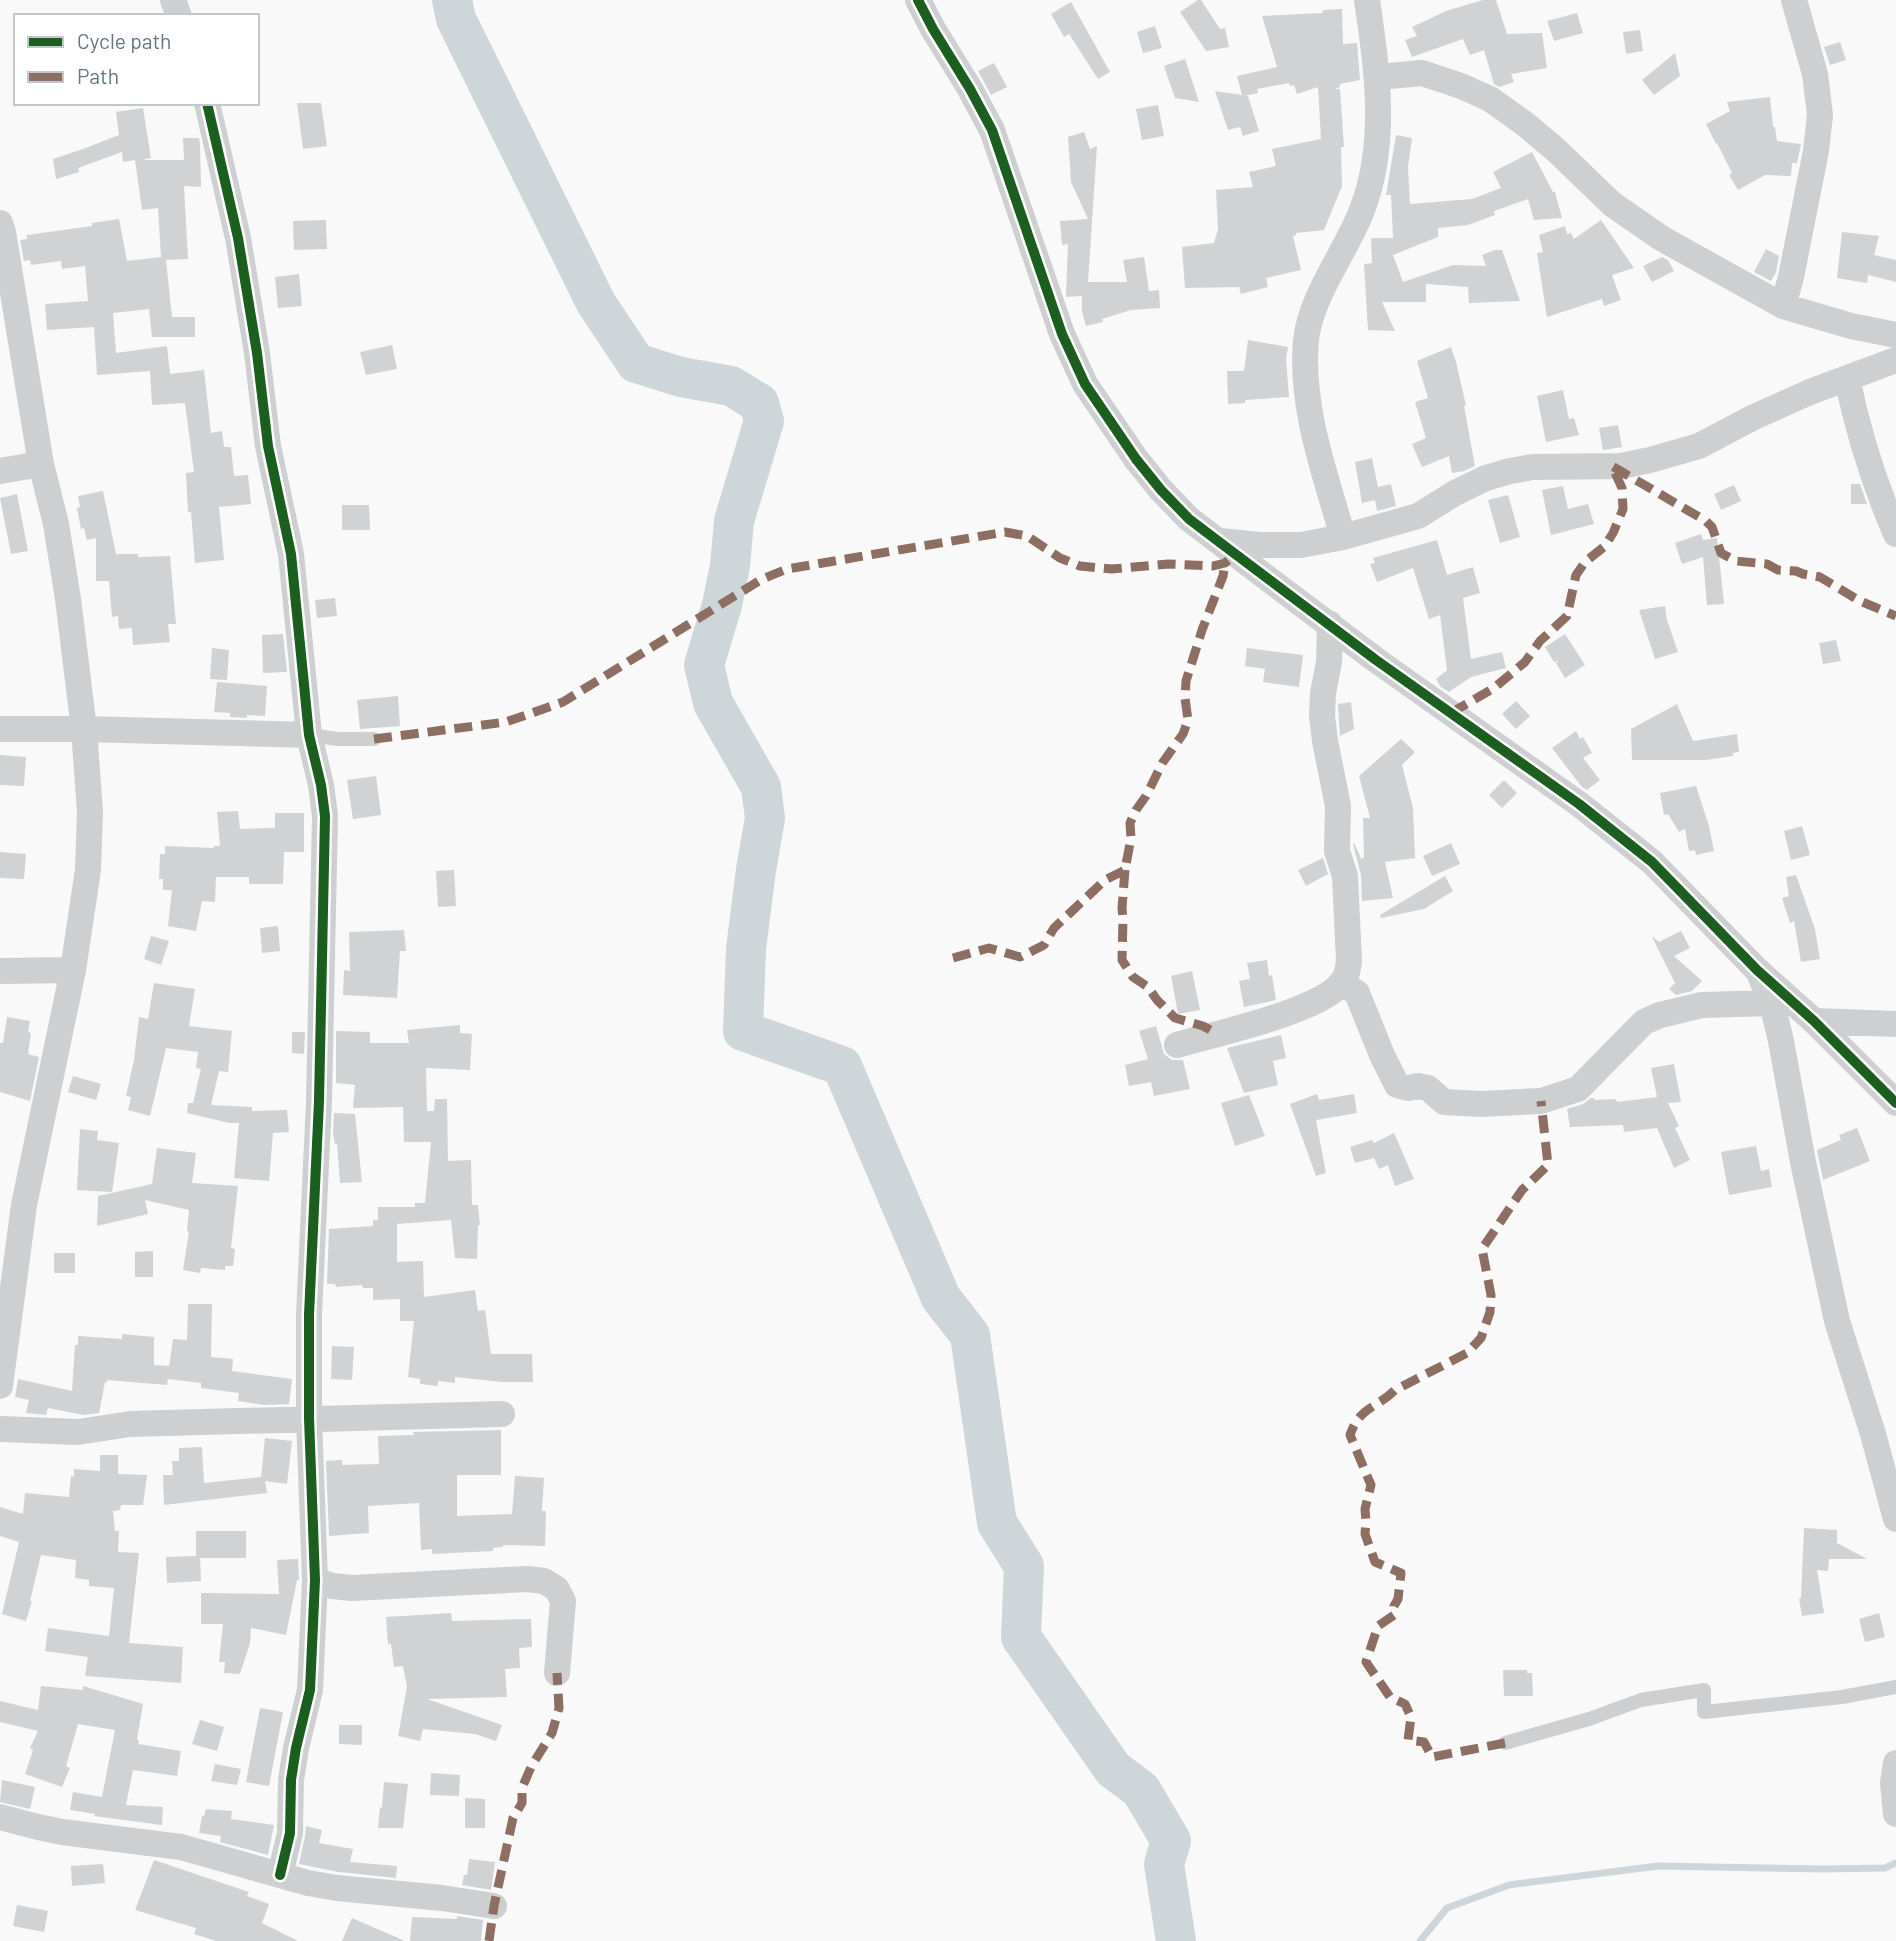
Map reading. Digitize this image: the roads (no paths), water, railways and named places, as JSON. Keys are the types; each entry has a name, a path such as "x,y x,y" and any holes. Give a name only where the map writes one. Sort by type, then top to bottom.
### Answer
{"street":[{"path":"918,0 992,131 1062,334 1085,384 1136,459 1161,490 1189,519 1218,541 1419,691 1579,804 1652,862 1757,970 1814,1021 1896,1103"},
{"path":"1343,537 1311,421 1306,338 1328,275 1345,249 1371,183 1378,119 1378,77 1367,0"},
{"path":"1783,306 1816,150 1820,114 1815,74 1794,0"},
{"path":"1378,77 1422,72 1490,99 1556,150 1612,204 1661,238 1783,306 1851,326 1896,335"},
{"path":"207,105 239,238 268,446 291,554 309,735 325,816 319,1101 309,1315 309,1418 315,1580 310,1690 296,1748 291,1780 290,1833 280,1875"},
{"path":"0,1385 12,1204 73,970 88,870 90,812 84,729 68,599 58,536 41,464 1,230"},
{"path":"1218,541 1301,545 1343,537 1418,516 1455,493 1486,478 1510,471 1533,467 1621,466 1650,460 1699,446 1791,401 1896,360"},
{"path":"1847,378 1866,456 1896,534"},
{"path":"0,471 41,464"},
{"path":"1177,1045 1316,1002 1331,993 1347,972 1349,961 1345,876 1337,851 1338,806 1326,752 1322,716 1329,662 1330,624"},
{"path":"0,729 309,735"},
{"path":"0,971 73,970"},
{"path":"1757,970 1772,1003 1837,1321 1896,1518"},
{"path":"1342,982 1357,993 1397,1085 1428,1088 1444,1102 1481,1104 1541,1101 1578,1089 1644,1022 1660,1015 1702,1005 1772,1003"},
{"path":"1814,1021 1896,1024"},
{"path":"0,1429 78,1433 130,1424 502,1414"},
{"path":"315,1580 332,1586 352,1588 527,1579 544,1581 557,1588 563,1601 557,1673"},
{"path":"1896,1763 1896,1814"},
{"path":"0,1817 62,1832 181,1847 308,1883 494,1906"}],"lane":[{"path":"309,735 338,739 374,739"},
{"path":"1505,1743 1589,1719 1642,1700 1704,1690 1704,1712 1842,1697 1896,1687"}],"waterway":[{"path":"452,0 456,19 596,303 636,363 681,377 731,386 759,403 764,421 734,521 730,566 722,605 704,665 713,703 761,787 765,818 746,949 743,1031 842,1066 941,1298 970,1335 997,1523 1024,1566 1021,1637 1113,1769 1141,1790 1171,1841 1164,1864 1176,1941"},
{"path":"1420,1941 1447,1908 1509,1885 1658,1866 1824,1869 1885,1868 1896,1863"}]}
